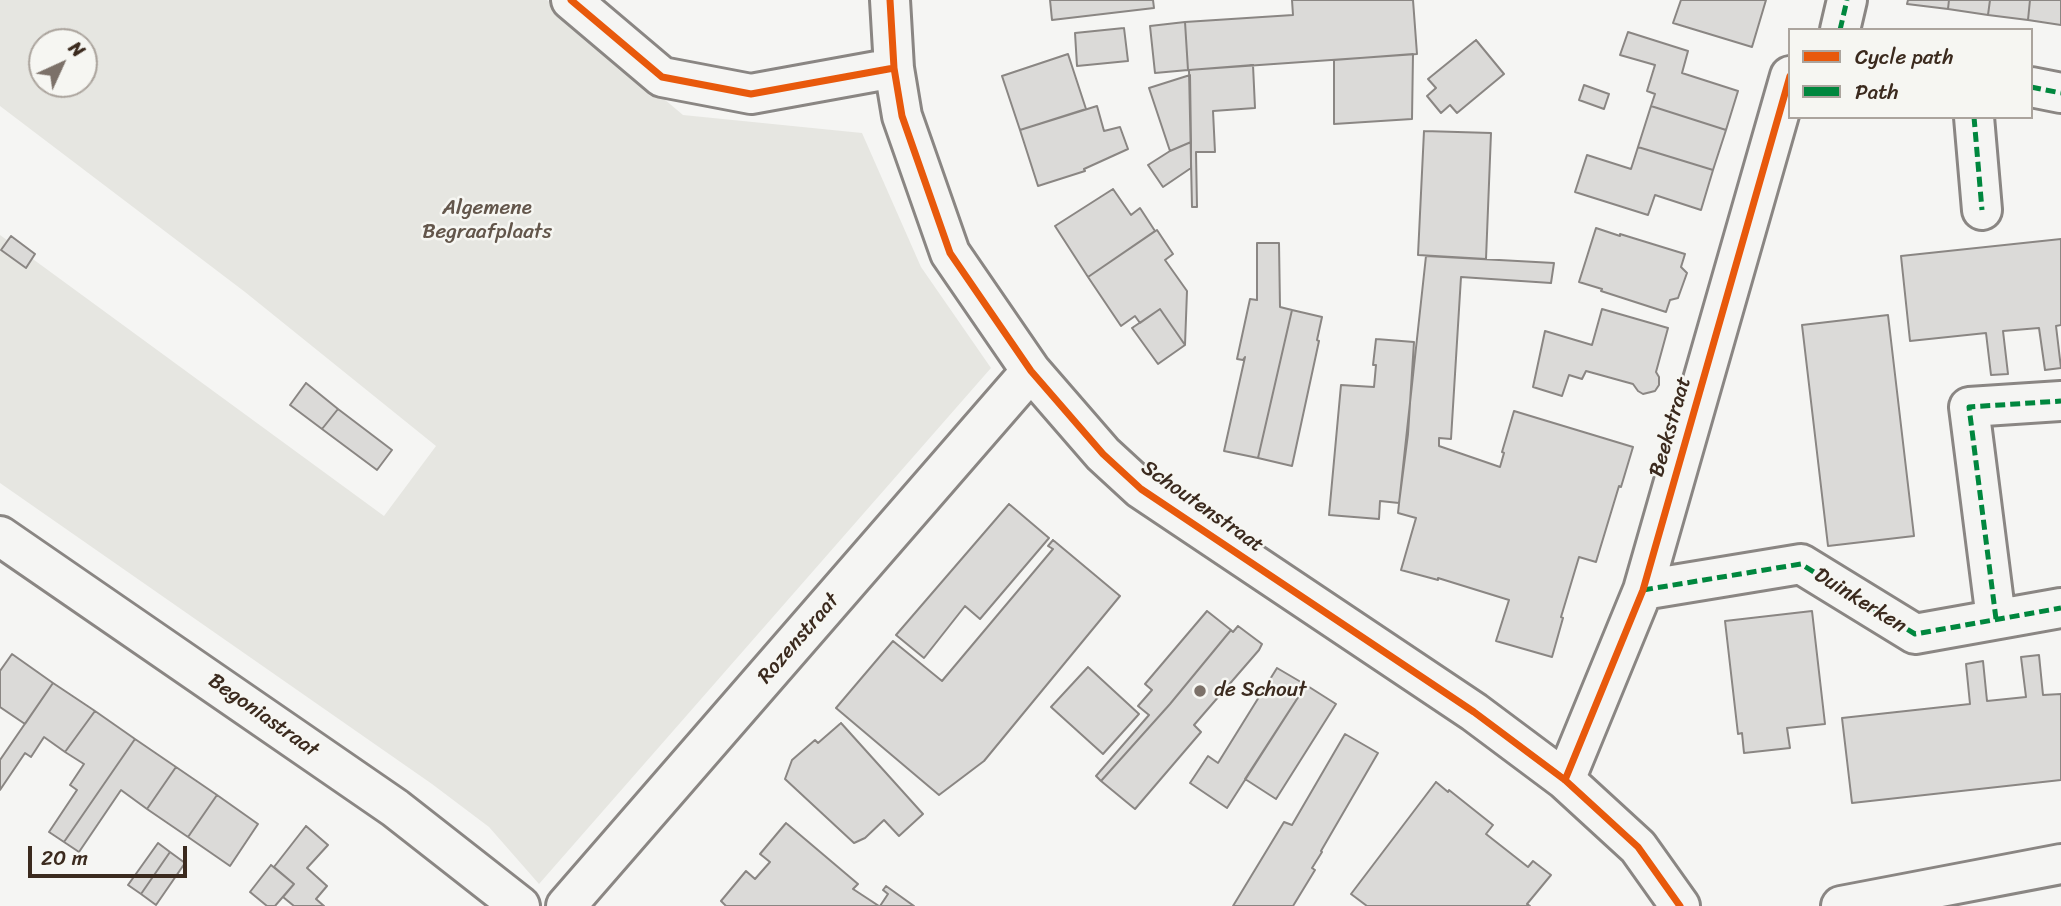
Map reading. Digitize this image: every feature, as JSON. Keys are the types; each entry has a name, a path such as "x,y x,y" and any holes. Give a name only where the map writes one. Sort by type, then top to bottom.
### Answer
{"street":[{"path":"572,0 662,77 751,94 894,68"},
{"name":"Schoutenstraat","path":"890,0 894,68 902,116 950,253 1031,371 1103,454 1141,489 1474,712 1565,780 1638,847 1680,906"},
{"path":"1840,28 1847,0"},
{"name":"Beekstraat","path":"1565,780 1643,590 1788,83"},
{"path":"2033,87 2061,93"},
{"path":"1974,119 1982,209"},
{"name":"Rozenstraat","path":"566,906 1031,371"},
{"path":"1996,619 1969,407 2061,401"},
{"name":"Begoniastraat","path":"0,536 395,808 520,906"},
{"name":"Duinkerken","path":"1643,590 1801,564 1915,634 2061,608"},
{"path":"1841,906 2061,864"}],"green space":[{"name":"Algemene Begraafplaats","path":"0,0 547,0 683,115 862,133 921,267 991,368 539,884 489,827 432,784 0,483 0,235 384,516 436,446 245,292 0,106"}],"building":[{"path":"1050,0 1153,0 1154,8 1052,20"},
{"path":"1292,0 1413,0 1417,54 1188,70 1185,22 1293,15"},
{"path":"1681,0 1766,0 1752,47 1673,23"},
{"path":"1908,0 1949,0 1948,9 1907,4"},
{"path":"1949,0 1990,0 1988,15 1948,9"},
{"path":"1990,0 2030,0 2028,20 1988,15"},
{"path":"2030,0 2061,0 2061,25 2028,20"},
{"path":"1185,22 1188,70 1155,73 1150,26"},
{"path":"1124,28 1128,61 1077,66 1075,33"},
{"path":"1628,32 1688,51 1682,73 1738,91 1726,130 1651,106 1655,94 1647,91 1655,65 1620,55"},
{"path":"1476,40 1504,74 1457,113 1450,105 1441,113 1427,96 1436,88 1428,79"},
{"path":"1068,54 1086,109 1020,130 1002,76"},
{"path":"1413,54 1412,119 1334,124 1334,60"},
{"path":"1253,65 1255,108 1213,111 1215,152 1196,152 1197,207 1192,207 1189,70"},
{"path":"1190,75 1191,142 1170,151 1149,88"},
{"path":"1584,85 1609,94 1604,109 1579,100"},
{"path":"1097,106 1104,131 1120,127 1128,149 1084,169 1085,171 1038,186 1020,130"},
{"path":"1651,106 1726,130 1713,170 1638,147"},
{"path":"1424,131 1491,133 1486,259 1418,255"},
{"path":"1191,142 1191,168 1163,187 1148,165"},
{"path":"1638,147 1713,170 1701,210 1655,195 1648,215 1575,192 1587,155 1631,169"},
{"path":"1113,189 1131,215 1140,208 1155,231 1088,277 1055,226"},
{"path":"1596,228 1685,254 1681,267 1687,273 1678,298 1670,300 1666,312 1579,282"},
{"path":"1157,230 1173,254 1165,260 1187,291 1185,345 1160,309 1140,323 1135,316 1121,326 1088,277"},
{"path":"11,236 35,254 26,268 1,250"},
{"path":"2061,239 2061,325 2056,326 2061,368 2045,370 2039,328 2003,331 2008,374 1991,375 1986,333 1910,341 1901,256"},
{"path":"1257,243 1279,243 1280,307 1292,310 1258,458 1224,451 1245,357 1243,360 1237,359 1250,299 1257,300"},
{"path":"1426,256 1554,263 1551,283 1461,277 1451,439 1439,438 1439,446 1500,467 1514,411 1633,447 1596,562 1579,557 1552,657 1496,641 1509,600 1438,578 1401,570 1416,518 1398,513"},
{"path":"1160,309 1185,345 1158,364 1132,328"},
{"path":"1602,309 1668,328 1656,372 1659,385 1655,391 1643,394 1633,384 1586,371 1582,379 1569,375 1562,396 1533,387 1545,331 1592,345"},
{"path":"1292,310 1322,317 1292,466 1258,458"},
{"path":"1888,315 1914,536 1828,546 1802,325"},
{"path":"1376,339 1414,342 1408,434 1399,503 1380,501 1379,519 1329,515 1341,385 1374,387"},
{"path":"306,383 338,409 322,429 290,405"},
{"path":"338,409 392,450 377,470 322,429"},
{"path":"1009,504 1049,538 980,619 965,606 924,658 896,635"},
{"path":"1053,540 1120,596 984,761 939,795 836,708 893,641 942,681 1053,549 1048,546"},
{"path":"1207,611 1231,630 1101,781 1096,776 1149,715 1138,706 1152,690 1145,684"},
{"path":"1812,611 1825,724 1787,728 1790,748 1744,753 1742,733 1738,734 1725,621"},
{"path":"1238,626 1262,644 1259,650 1194,725 1201,732 1135,809 1101,781 1231,630 1233,632"},
{"path":"12,654 53,683 25,724 0,707 0,671"},
{"path":"2039,655 2043,695 2061,694 2061,780 1852,803 1842,718 1970,704 1966,664 1983,661 1987,701 2026,697 2021,657"},
{"path":"1088,667 1139,714 1103,754 1051,707"},
{"path":"1277,668 1306,685 1227,808 1190,783 1208,756 1218,763"},
{"path":"53,683 95,711 65,752 44,737 31,757 25,753 0,790 0,760"},
{"path":"1306,685 1336,704 1276,799 1245,779"},
{"path":"95,711 135,739 64,842 49,832 77,790 70,785 84,764 65,752"},
{"path":"841,723 923,814 899,836 884,820 865,838 854,843 785,779 792,760 815,740 818,743"},
{"path":"1345,734 1378,753 1321,851 1312,868 1315,870 1293,906 1233,906 1284,822 1292,825"},
{"path":"135,739 176,767 147,809 121,790 79,852 64,842"},
{"path":"176,767 217,795 188,837 147,809"},
{"path":"1436,782 1493,825 1486,834 1528,867 1533,861 1551,875 1527,904 1530,906 1367,906 1351,894"},
{"path":"217,795 258,824 230,866 188,837"},
{"path":"786,823 858,884 853,889 879,906 726,906 721,901 746,871 755,879 770,862 760,854"},
{"path":"306,826 328,845 307,868 327,886 316,899 324,906 294,906 283,897 294,884 274,867"},
{"path":"158,843 170,852 141,894 128,885"},
{"path":"170,852 185,863 156,905 141,894"},
{"path":"271,865 294,884 275,906 267,906 250,892"},
{"path":"886,886 914,906 880,906 888,894 883,890"}],"marked path":[{"path":"1840,28 1847,0"},
{"path":"2033,87 2061,93"},
{"path":"1974,119 1982,210"},
{"path":"1996,619 1969,407 2061,401"},
{"path":"1643,590 1801,564 1915,634 2061,608"}],"cycle path":[{"path":"571,0 662,77 751,94 894,68"},
{"path":"890,0 894,68 902,116 950,253 1031,371 1103,454 1141,489 1474,712 1565,780 1638,847 1680,906"},
{"path":"1565,780 1643,590 1788,83"}],"place":[{"name":"de Schout","path":"1200,691"}]}
